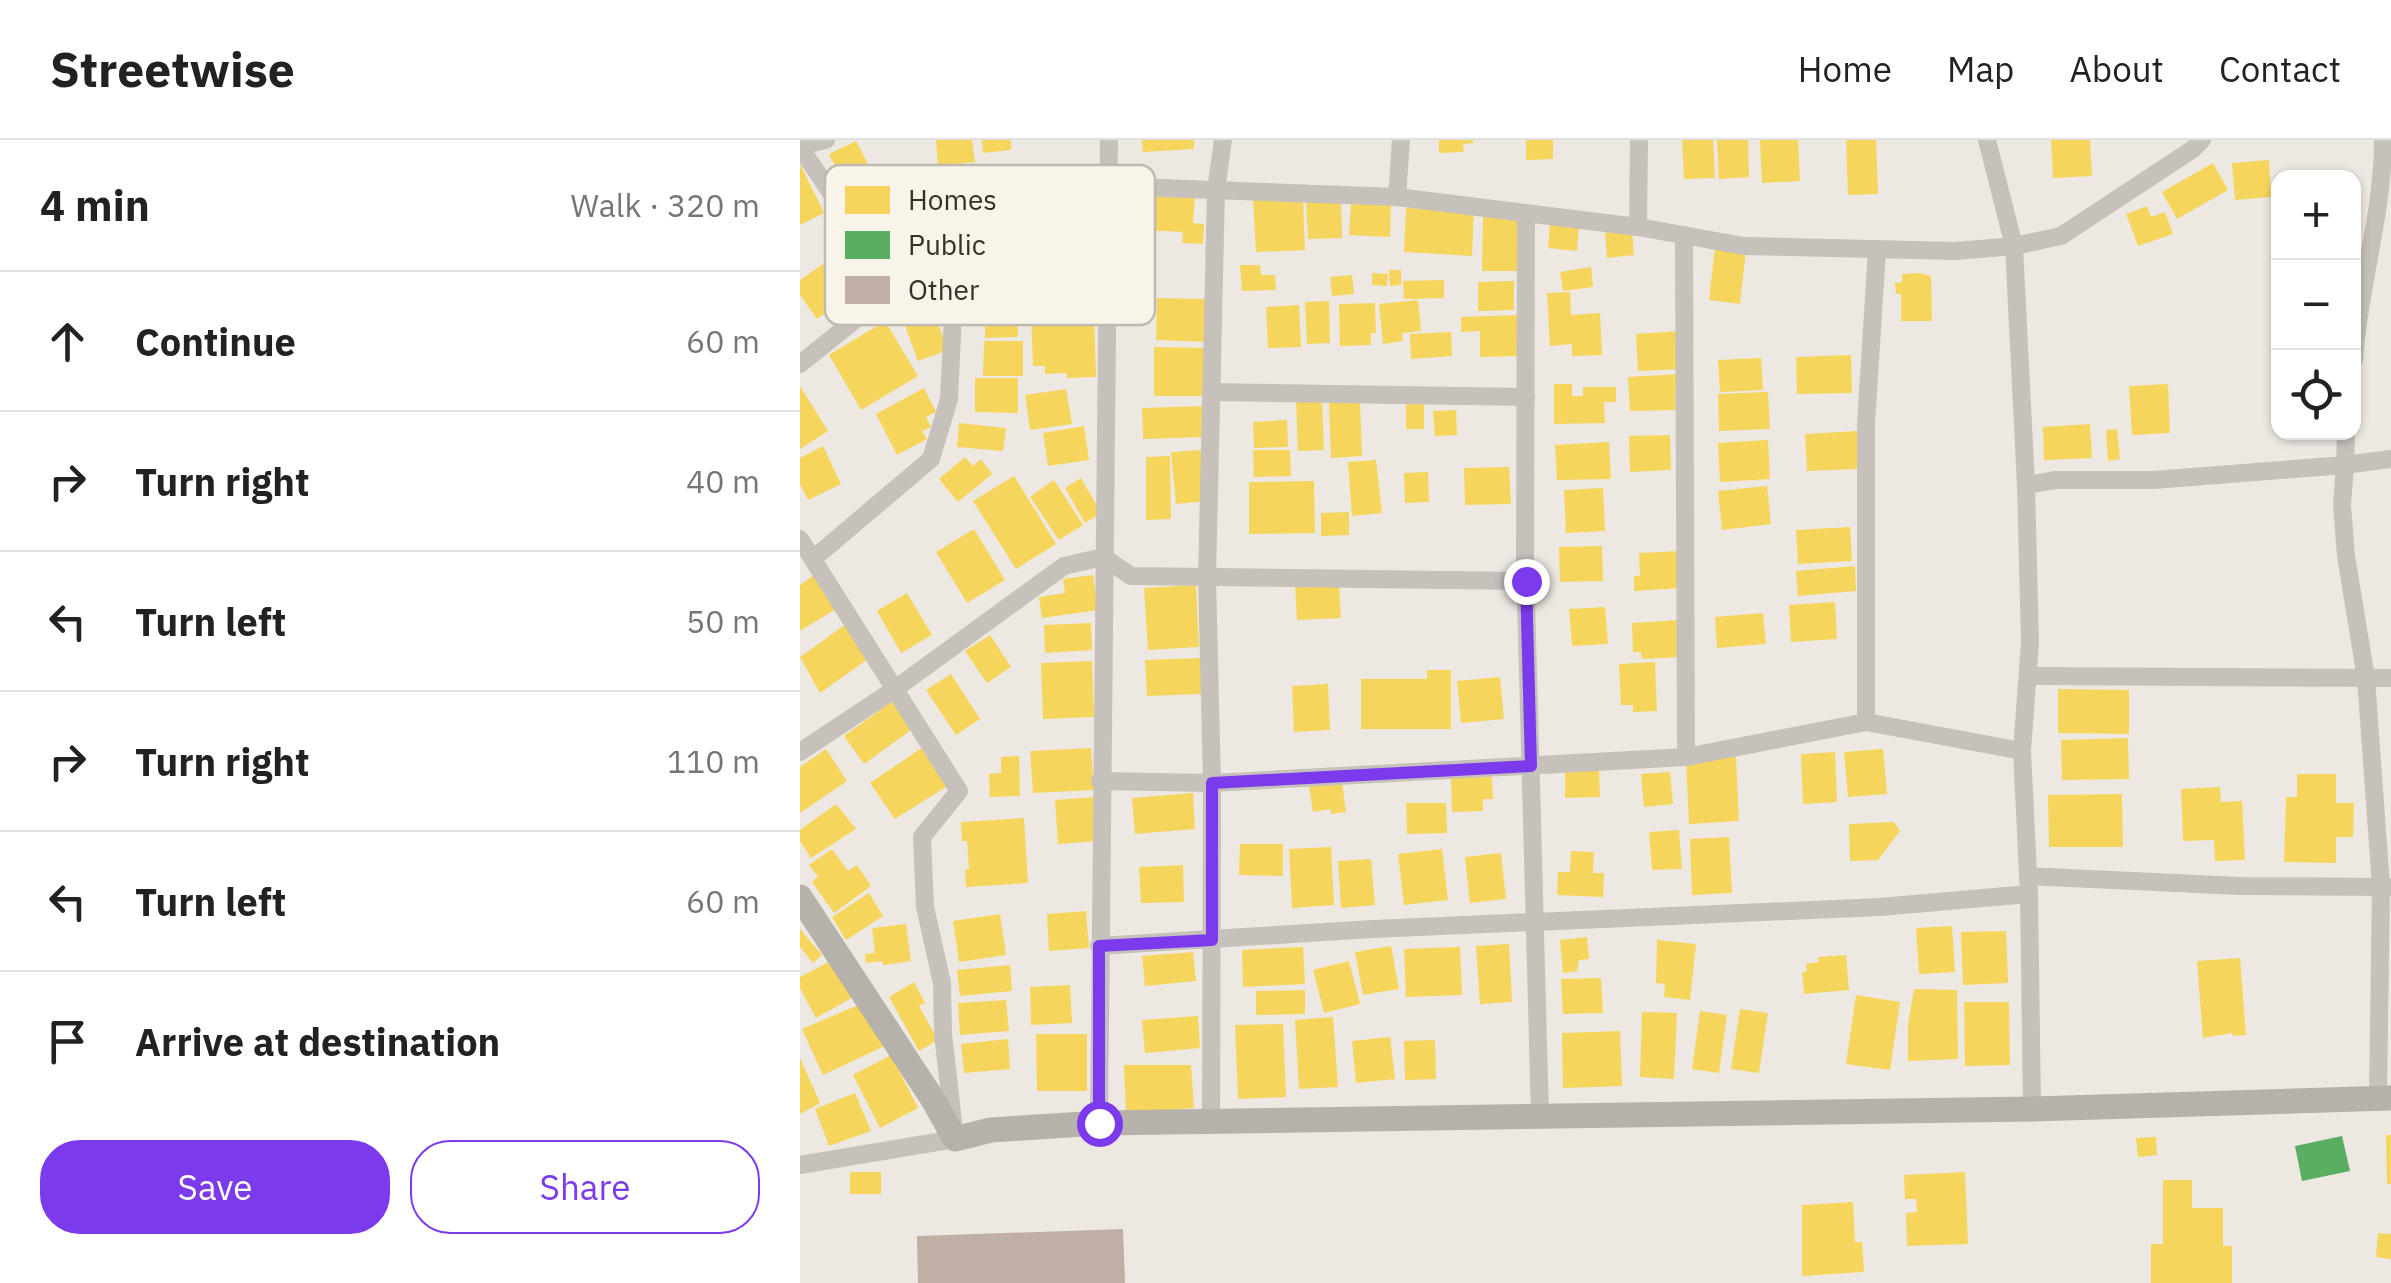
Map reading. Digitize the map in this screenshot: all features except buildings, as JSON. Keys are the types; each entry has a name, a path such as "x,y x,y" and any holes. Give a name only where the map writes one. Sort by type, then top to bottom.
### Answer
{"street":[{"path":"825,183 800,146 826,140"},
{"path":"1211,1123 1212,783 1207,578 1216,190 1222,140"},
{"path":"1397,197 1402,140"},
{"path":"1638,227 1639,140"},
{"path":"1987,140 2014,246 2026,485 2030,642 2022,751 2029,886 2032,1109"},
{"path":"1155,188 1397,197 1638,227 1744,246 1956,251 2014,246 2061,236 2202,140"},
{"path":"2355,350 2383,140"},
{"path":"1526,213 1526,581 1540,1116"},
{"path":"1684,235 1686,757"},
{"path":"1866,722 1866,424 1877,250"},
{"path":"800,364 849,325"},
{"path":"813,558 931,459 949,399 952,325"},
{"path":"1099,1123 1107,325"},
{"path":"1211,392 1526,397"},
{"path":"800,1165 955,1140 991,1130 1099,1123 2032,1109 2385,1098 2386,887 2366,678 2346,556 2342,505 2346,440"},
{"path":"2026,485 2056,480 2169,479 2391,459"},
{"path":"800,539 959,792 922,837 925,907 942,983 943,1034 955,1140"},
{"path":"800,752 895,689 1064,566 1102,557 1131,576 1526,581"},
{"path":"2028,676 2391,678"},
{"path":"1100,781 1212,783 1686,757 1866,722 2022,751"},
{"path":"1099,946 1880,908 2029,886 2386,887"},
{"path":"800,897 932,1098 955,1140"}],"route":[{"path":"1099,1123 1099,946 1212,940 1212,783 1531,766 1526,581"}]}
